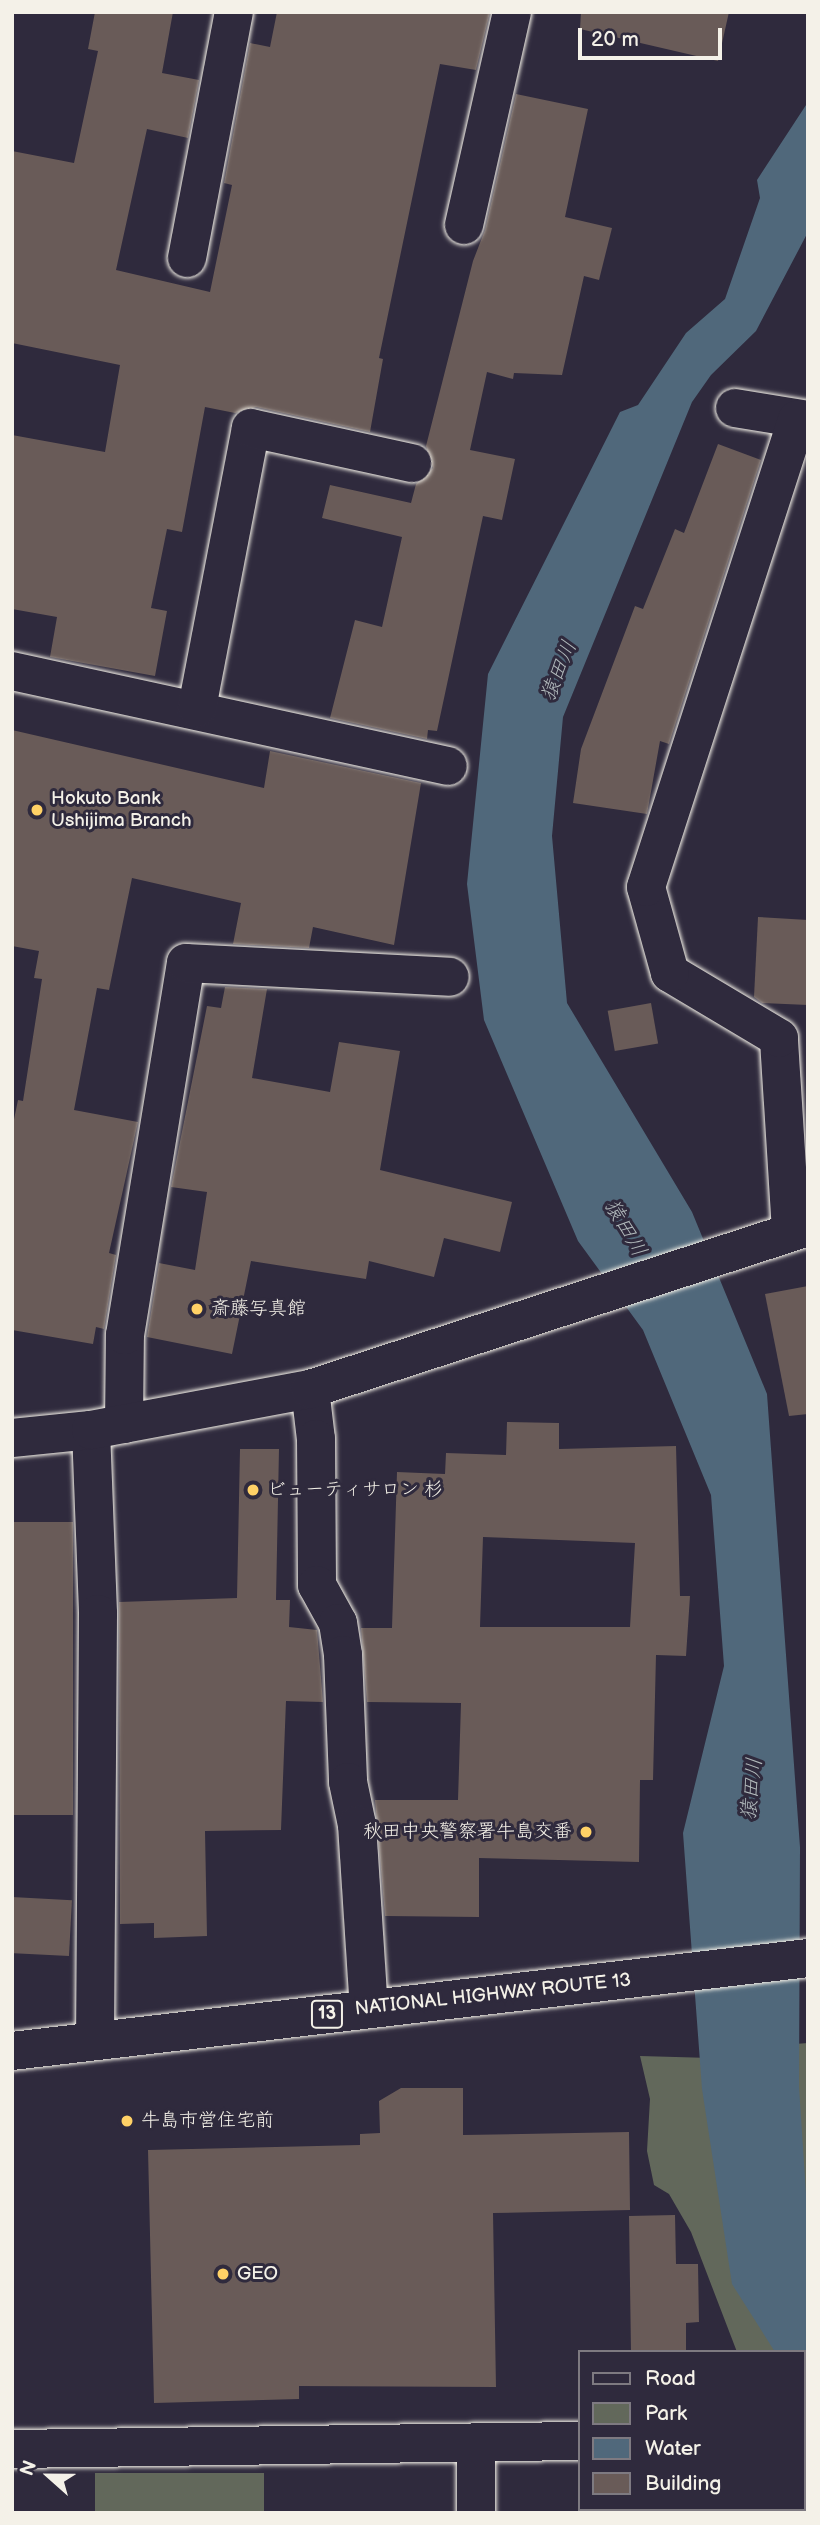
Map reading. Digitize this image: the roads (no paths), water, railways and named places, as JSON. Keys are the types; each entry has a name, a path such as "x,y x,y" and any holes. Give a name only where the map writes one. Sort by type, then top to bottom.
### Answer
{"main road":[{"path":"187,258 234,12"},
{"path":"464,225 512,12"},
{"path":"12,1438 107,1427 310,1389 582,1303 785,1233 779,1038 670,973 646,887 673,793 802,420 735,408"},
{"path":"197,708 251,428 412,463"},
{"path":"12,671 197,708 448,766"},
{"path":"95,2041 98,1614 107,1427 125,1335 186,963 450,977"},
{"path":"310,1389 316,1439 317,1585 338,1622 343,1655 348,1782 357,1825 369,2009"},
{"name":"NATIONAL HIGHWAY ROUTE 13","path":"12,2051 808,1958"},
{"path":"12,2449 578,2441"},
{"path":"476,2442 476,2513"}],"water":[{"name":"猿田川","path":"808,102 808,232 756,331 711,375 692,402 563,717 552,836 567,1003 692,1212 767,1394 800,1847 799,2087 808,2224 808,2405 806,2350 774,2350 732,2284 702,2089 683,1833 724,1666 711,1495 643,1330 578,1241 484,1020 467,884 488,674 620,412 638,405 686,333 725,299 760,198 757,180"}],"place":[{"name":"Hokuto Bank Ushijima Branch","path":"37,810"},
{"name":"斎藤写真館","path":"197,1309"},
{"name":"ビューティサロン 杉","path":"253,1490"},
{"name":"秋田中央警察署牛島交番","path":"586,1832"},
{"name":"牛島市営住宅前","path":"127,2121"},
{"name":"GEO","path":"223,2274"}]}
